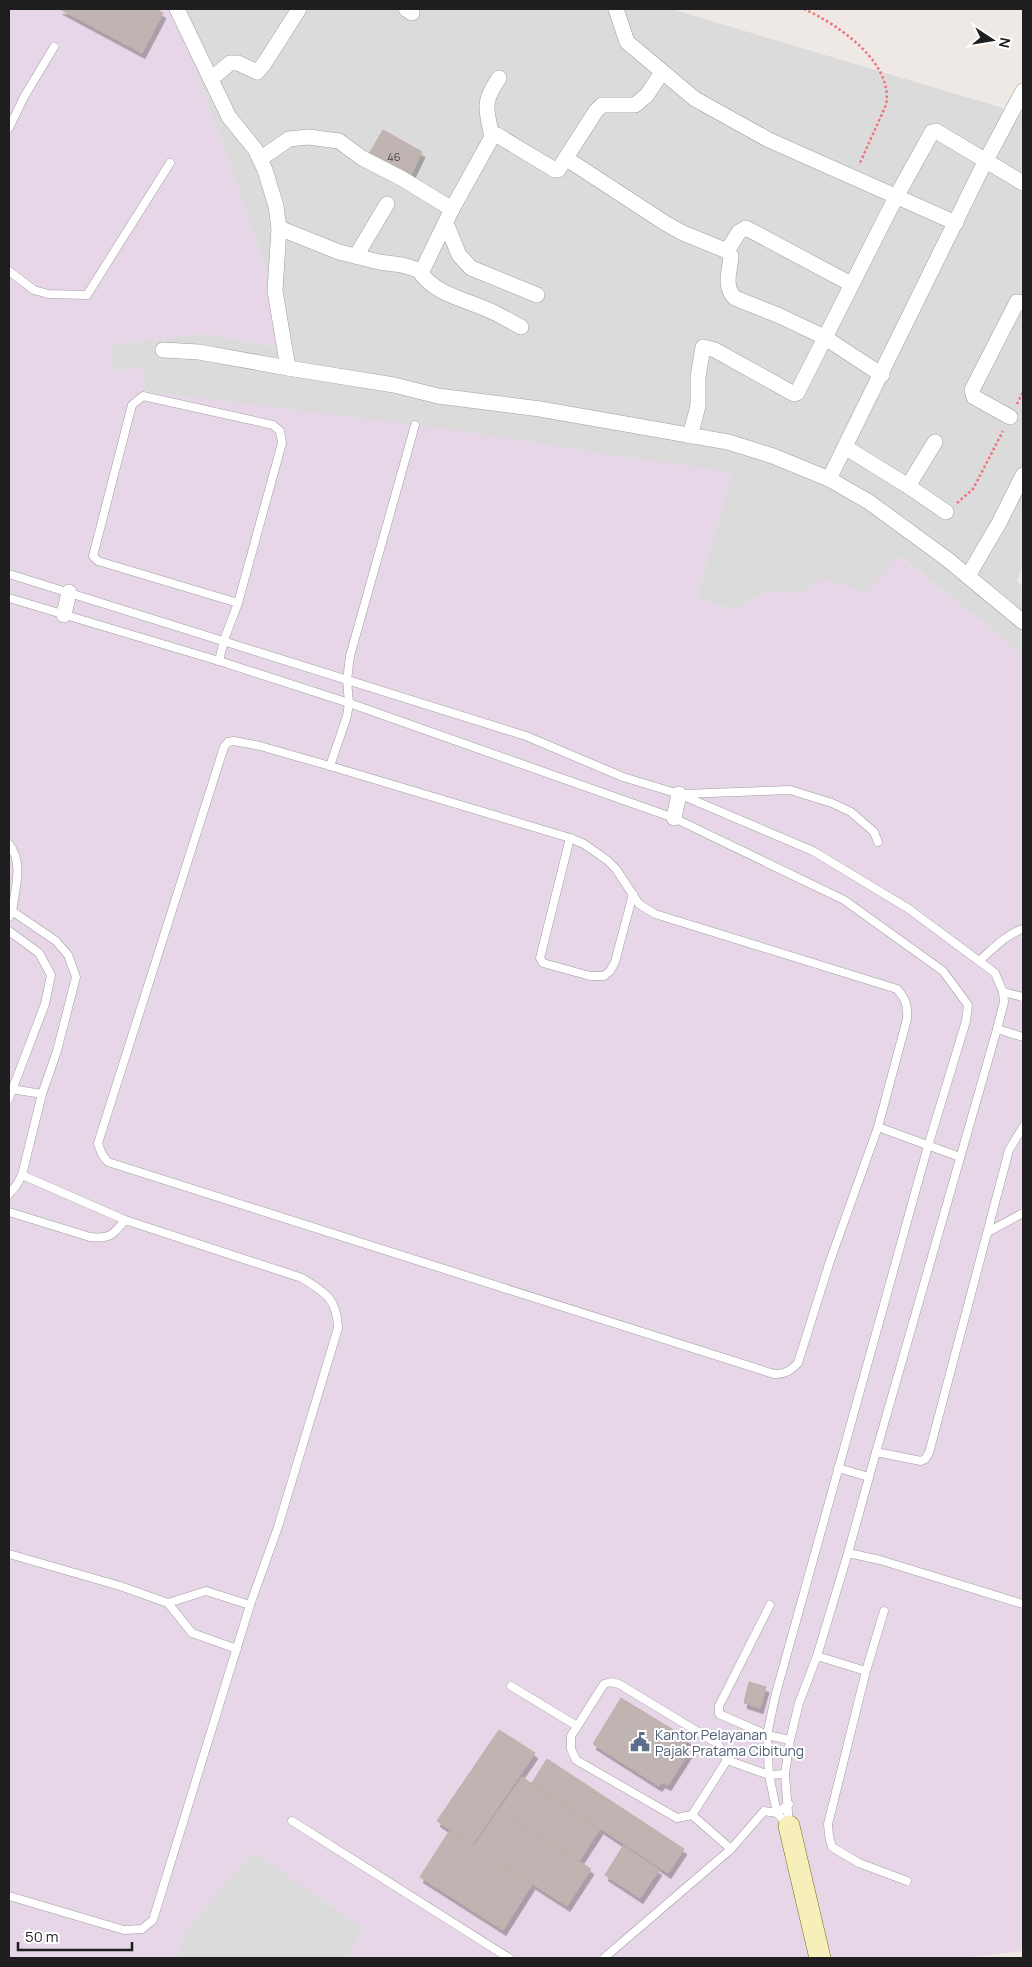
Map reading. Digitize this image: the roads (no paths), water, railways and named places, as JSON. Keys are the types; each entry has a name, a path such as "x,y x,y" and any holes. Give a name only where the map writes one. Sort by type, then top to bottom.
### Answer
{"street":[{"path":"177,9 229,118 255,149 276,206 278,228 275,291 288,368"},
{"path":"211,79 230,63 238,63 257,72 299,9"},
{"path":"616,9 627,42 695,99 769,140 956,224"},
{"path":"492,137 497,136 555,170 561,168 596,111 602,105 635,105 647,95 662,72"},
{"path":"419,270 426,266 449,216 492,137 486,110 487,98 499,78"},
{"path":"829,479 882,375 986,160 1023,91"},
{"path":"690,436 698,406 698,377 703,347 714,350 794,394 798,391 896,197 932,132 936,131 1023,183"},
{"path":"260,159 289,139 308,137 338,141 362,158 401,178 449,216 459,255 471,268 537,295"},
{"path":"567,159 665,223 683,233 718,245 727,251 731,256 727,284 729,292 735,298 780,316 824,337 882,375"},
{"path":"356,256 387,204"},
{"path":"278,228 326,247 356,256 419,270 426,280 441,290 492,311 521,327"},
{"path":"727,251 740,232 746,228 852,284"},
{"path":"1010,416 974,397 972,390 1017,302 1023,303"},
{"path":"163,350 199,352 394,385 438,396 540,409 728,442 829,479 894,519 968,576 1023,622"},
{"path":"908,486 935,442"},
{"path":"845,447 946,512"},
{"path":"968,576 999,523 1023,475"},
{"path":"64,615 68,592"},
{"path":"674,818 679,794"},
{"path":"783,1819 820,1958"}],"lane":[{"path":"9,128 24,97 54,47"},
{"path":"9,271 34,290 48,294 87,295 170,163"},
{"path":"219,661 224,640 238,603 282,443 280,431 274,425 143,396 132,405 93,556 98,562 238,603"},
{"path":"330,766 347,716 349,703 347,680 350,656 415,425"},
{"path":"9,574 526,736 623,777 679,794 813,851 909,909 995,973 1003,992 1004,1002 848,1552 817,1656 799,1703 790,1740 785,1774 789,1804 783,1819"},
{"path":"9,598 219,661 349,703 674,818 844,900 943,971 968,1005 966,1021 928,1146 775,1697 767,1735 769,1775 783,1819"},
{"path":"234,741 260,746 570,838 584,844 607,860 616,869 639,904 655,914 897,989 904,997 908,1007 907,1019 878,1127 830,1261 798,1363 792,1370 781,1375 108,1162 101,1153 98,1142 225,744 234,741"},
{"path":"679,794 790,790 832,803 851,812 874,832 878,842"},
{"path":"570,838 540,958 542,963 590,976 604,976 610,972 615,962 633,894"},
{"path":"9,844 19,866 10,913 56,941 68,955 76,977 57,1051 42,1094 22,1175 9,1194"},
{"path":"979,961 1005,938 1023,929"},
{"path":"9,932 38,953 51,976 44,1004 9,1098"},
{"path":"1003,992 1023,998"},
{"path":"997,1029 1023,1037"},
{"path":"11,1089 42,1094"},
{"path":"878,1127 960,1157"},
{"path":"876,1452 921,1461 929,1453 1009,1150 1023,1127"},
{"path":"9,1896 124,1930 142,1928 153,1920 250,1605 281,1518 338,1328 337,1314 333,1302 324,1292 302,1278 125,1220 22,1175"},
{"path":"9,1212 90,1237 100,1238 112,1236 125,1220"},
{"path":"988,1232 1023,1213"},
{"path":"838,1468 869,1477"},
{"path":"848,1552 1023,1604"},
{"path":"9,1554 120,1586 168,1603 192,1633 237,1649"},
{"path":"168,1603 206,1591 250,1605"},
{"path":"770,1605 719,1710 719,1714 767,1735 790,1740"},
{"path":"884,1611 866,1671 828,1824 828,1836 832,1847 859,1863 907,1881"},
{"path":"817,1656 866,1671"},
{"path":"731,1849 692,1816 678,1818 576,1760 571,1749 571,1736 604,1684 611,1682 619,1684 718,1744 727,1760 769,1775 785,1774"},
{"path":"511,1686 577,1726"},
{"path":"692,1816 727,1760"},
{"path":"783,1819 789,1804"},
{"path":"604,1958 731,1849 764,1811 783,1819"},
{"path":"292,1822 509,1958"}],"place":[{"name":"Kantor Pelayanan Pajak Pratama Cibitung","path":"640,1742"}]}
